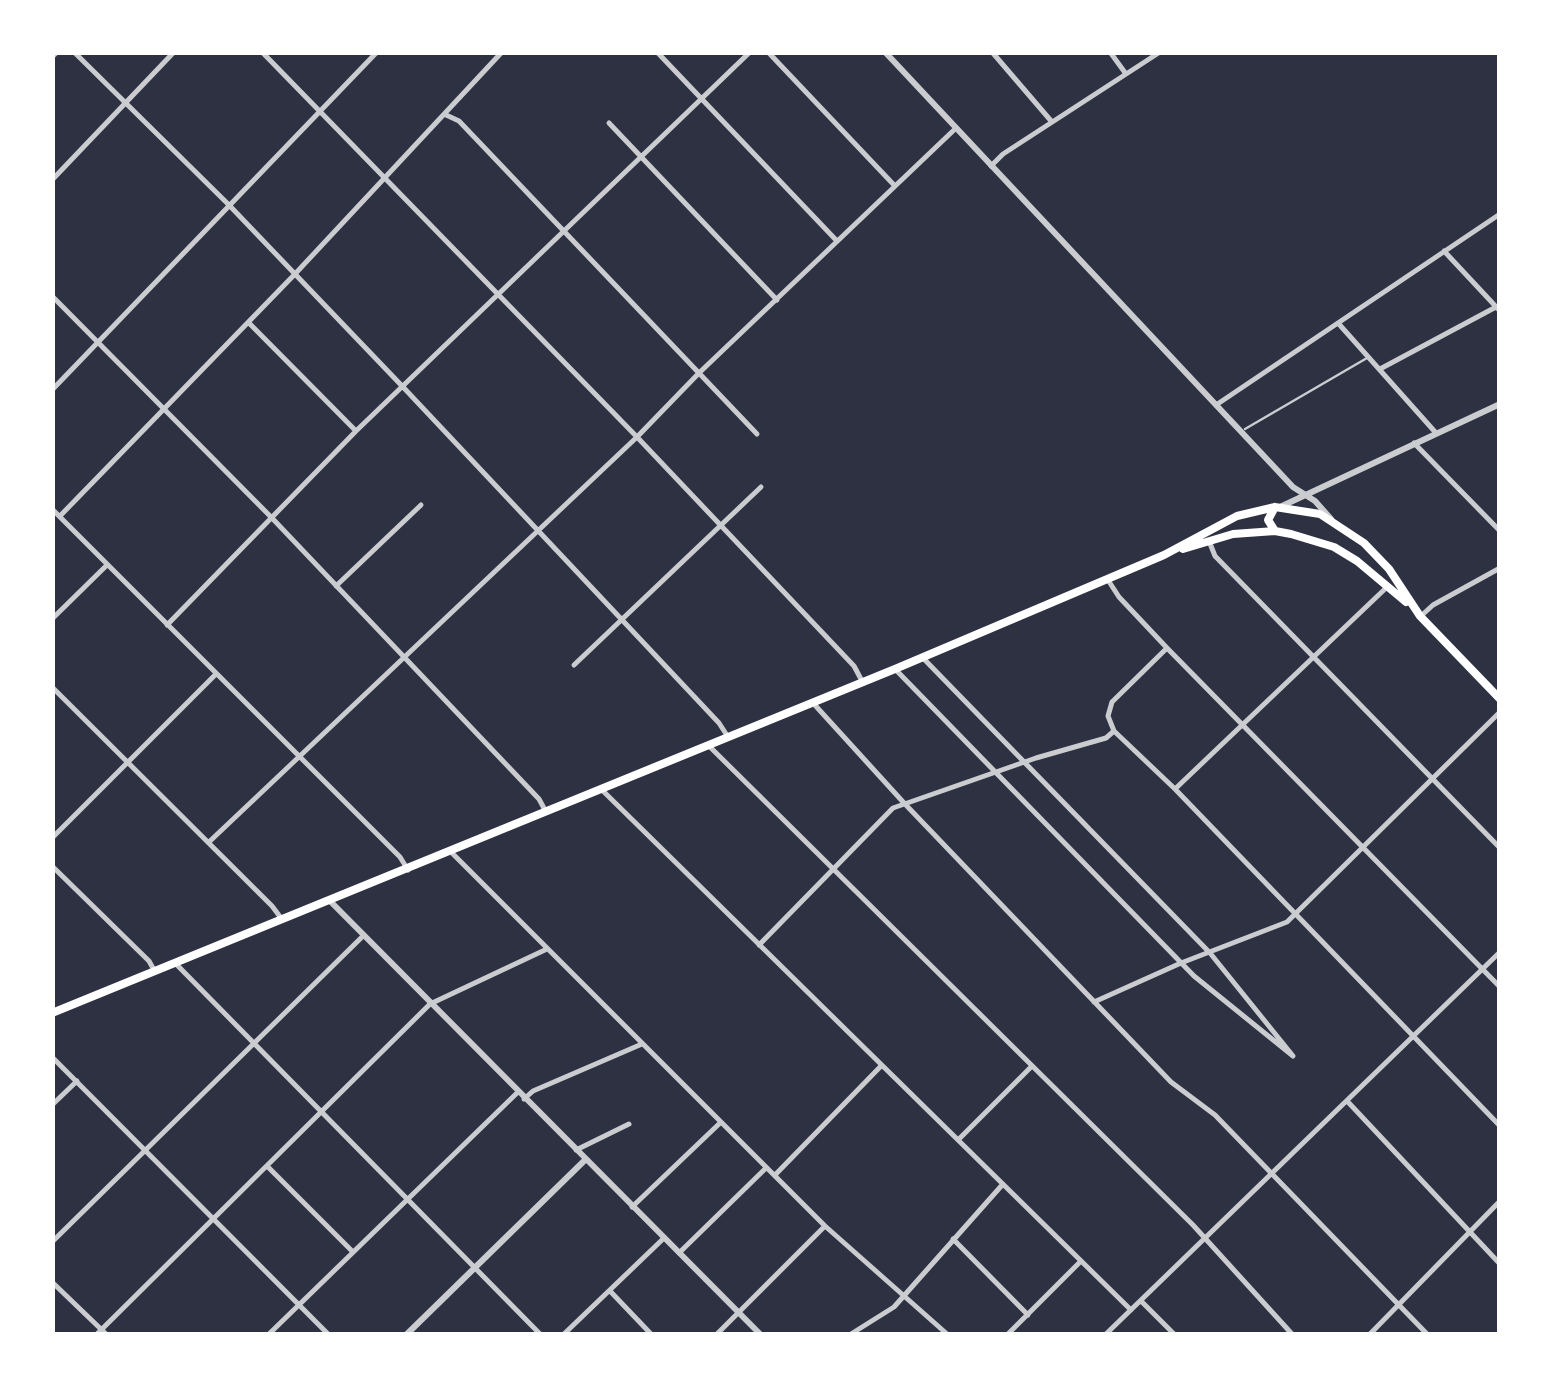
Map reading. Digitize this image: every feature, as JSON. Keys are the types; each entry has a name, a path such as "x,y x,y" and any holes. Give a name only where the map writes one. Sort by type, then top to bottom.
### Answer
{"main road":[{"path":"1275,531 1268,520 1279,507"},
{"path":"52,1013 331,902 1108,580 1237,516 1279,507 1310,511 1332,520 1378,557 1419,614"},
{"path":"1334,547 1342,543 1346,529"},
{"path":"1164,555 1233,534 1275,531 1334,547 1357,561 1419,614 1500,699"}],"street":[{"path":"74,52 228,204 403,387 720,723 728,737"},
{"path":"52,180 174,52"},
{"path":"262,52 637,437 854,666 862,682"},
{"path":"52,390 377,52"},
{"path":"60,516 385,180 502,52"},
{"path":"657,52 836,240"},
{"path":"167,625 356,431 750,52"},
{"path":"768,52 894,185"},
{"path":"886,52 1293,487 1308,495 1332,520"},
{"path":"992,52 1052,122"},
{"path":"1110,52 1126,74"},
{"path":"991,166 1160,52"},
{"path":"444,114 460,121 758,434"},
{"path":"609,123 777,300"},
{"path":"209,842 637,437 955,128"},
{"path":"1216,405 1500,214"},
{"path":"1379,369 1498,309 1444,252"},
{"path":"52,296 271,517 539,799 546,812"},
{"path":"248,322 356,431"},
{"path":"1337,322 1436,432"},
{"path":"1279,507 1500,404"},
{"path":"1414,443 1500,531"},
{"path":"574,665 761,487"},
{"path":"336,586 421,505"},
{"path":"52,509 400,857 408,870"},
{"path":"1209,541 1215,556 1500,848"},
{"path":"52,619 106,565"},
{"path":"1419,614 1500,568"},
{"path":"1108,580 1166,648 1500,987"},
{"path":"1176,789 1388,586"},
{"path":"1166,648 1109,709 1109,724 1500,1126"},
{"path":"895,669 1181,963 1293,1056 1210,954 922,658"},
{"path":"52,838 216,674"},
{"path":"52,687 272,906 282,921"},
{"path":"813,702 1170,1082 1215,1115 1427,1334"},
{"path":"1094,1002 1287,922 1500,712"},
{"path":"759,946 893,808 1106,738 1114,730"},
{"path":"708,745 1207,1240 1292,1334"},
{"path":"602,789 1131,1310"},
{"path":"452,852 826,1226 947,1334"},
{"path":"52,866 149,961 155,973"},
{"path":"331,902 760,1334"},
{"path":"52,1242 362,936"},
{"path":"52,1282 102,1333 430,1004 546,948"},
{"path":"1106,1334 1500,952"},
{"path":"177,965 540,1334"},
{"path":"269,1334 521,1096 642,1044"},
{"path":"52,1057 328,1334"},
{"path":"775,1174 881,1066"},
{"path":"958,1140 1032,1066"},
{"path":"52,1105 77,1081"},
{"path":"1348,1102 1500,1264"},
{"path":"632,1208 721,1122"},
{"path":"576,1150 629,1124"},
{"path":"407,1334 585,1160"},
{"path":"268,1167 353,1252"},
{"path":"679,1253 767,1167"},
{"path":"850,1334 888,1311 904,1296 1003,1184"},
{"path":"1370,1334 1500,1200"},
{"path":"716,1334 826,1226"},
{"path":"564,1334 664,1238"},
{"path":"953,1238 1028,1315"},
{"path":"1008,1334 1080,1262"},
{"path":"610,1291 651,1334"},
{"path":"1141,1301 1174,1334"}],"lane":[{"path":"1241,432 1369,357"}]}
